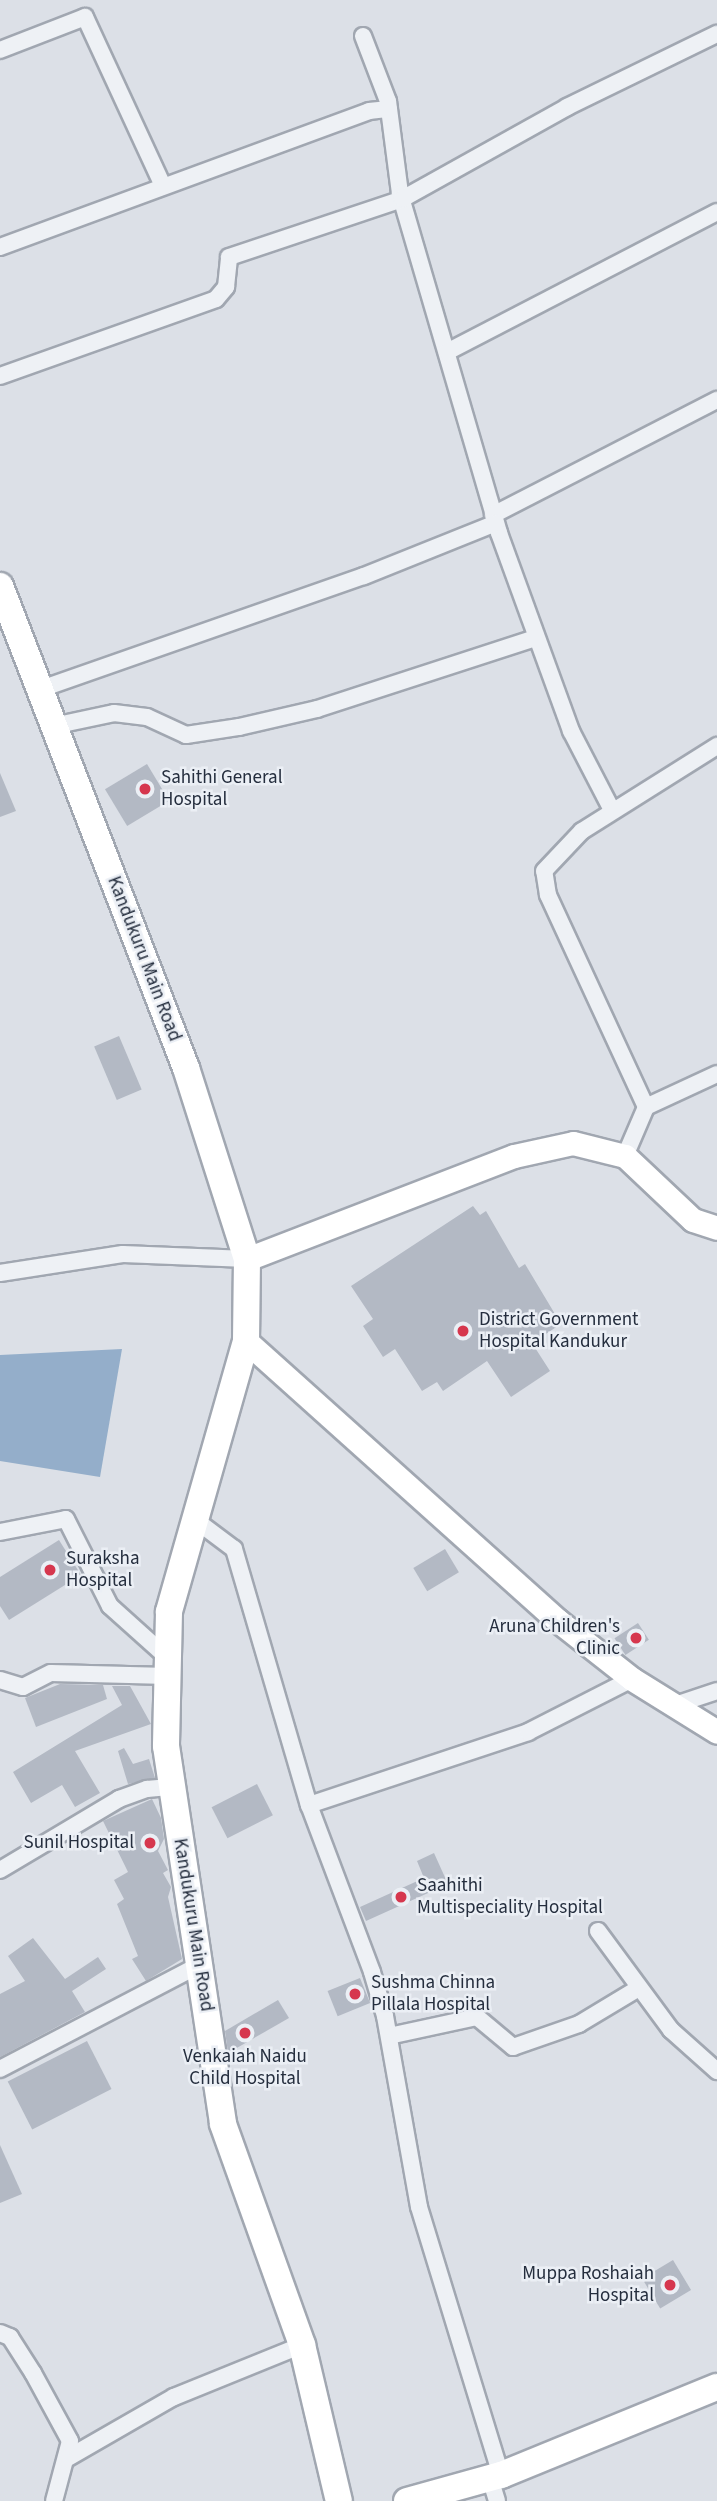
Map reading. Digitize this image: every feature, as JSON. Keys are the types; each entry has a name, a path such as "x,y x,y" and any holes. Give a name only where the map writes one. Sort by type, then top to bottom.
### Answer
{"main road":[{"name":"Kandukuru Main Road","path":"0,586 7,629 53,726 187,1068 247,1259 246,1341 169,1612 166,1746 223,2124 302,2345 339,2501"},
{"path":"407,2501 486,2488 717,2387"}],"street":[{"path":"0,50 86,17 163,186"},
{"path":"0,376 216,299 226,287 229,257 402,199 566,107 717,34"},
{"path":"363,36 389,109 402,199 494,519 571,731 612,810"},
{"path":"0,247 369,111 389,109"},
{"path":"447,352 717,212"},
{"path":"38,690 364,576 494,519 717,400"},
{"path":"53,726 114,713 147,717 186,735 239,727 317,709 536,638"},
{"path":"646,1107 545,885 544,871 554,856 612,810 717,746"},
{"path":"625,1156 646,1107 717,1074"},
{"path":"0,1273 123,1254 247,1259 514,1156 573,1143 625,1156 693,1220 715,1231"},
{"path":"246,1341 557,1620 632,1679 717,1732"},
{"path":"0,1532 66,1519 110,1606 168,1667"},
{"path":"194,1519 234,1549 309,1805 372,1972 389,2036 419,2207 486,2488"},
{"path":"0,1679 23,1687 51,1673 168,1667"},
{"path":"309,1805 528,1732 632,1679"},
{"path":"675,1705 717,1691"},
{"path":"0,1870 119,1799 172,1787"},
{"path":"598,1931 671,2030 717,2071"},
{"path":"0,2069 104,2010 199,1965"},
{"path":"389,2036 477,2017 513,2047 579,2024 639,1988"},
{"path":"0,2333 10,2337 70,2441 54,2501"},
{"path":"66,2459 174,2397 302,2345"}],"water":[{"path":"122,1349 100,1477 0,1461 0,1355"}],"building":[{"path":"147,764 169,801 127,826 105,789"},
{"path":"0,773 16,811 0,817"},
{"path":"119,1036 142,1089 117,1100 94,1047"},
{"path":"473,1206 480,1215 486,1211 519,1268 525,1264 561,1324 532,1343 550,1371 511,1397 487,1361 443,1391 437,1382 422,1391 395,1349 383,1357 363,1326 373,1319 351,1286"},
{"path":"59,1540 81,1575 9,1620 0,1606 0,1577"},
{"path":"445,1549 459,1572 427,1591 413,1568"},
{"path":"638,1623 649,1640 625,1655 615,1638"},
{"path":"60,1684 103,1685 107,1699 36,1727 25,1698"},
{"path":"112,1686 130,1686 151,1724 75,1751 100,1793 75,1807 62,1785 31,1803 13,1772 122,1705"},
{"path":"124,1748 133,1764 149,1759 155,1778 128,1784 118,1751"},
{"path":"257,1784 273,1815 227,1838 212,1807"},
{"path":"152,1799 161,1818 164,1839 158,1851 168,1870 163,1873 171,1887 168,1897 182,1959 146,1981 132,1959 138,1956 117,1904 124,1899 114,1880 128,1872 103,1821"},
{"path":"434,1853 448,1884 366,1921 360,1907 424,1878 417,1861"},
{"path":"33,1938 65,1979 98,1957 106,1969 72,1991 85,2012 0,2057 0,1994 25,1981 8,1956"},
{"path":"360,1978 370,2003 338,2016 328,1991"},
{"path":"278,2000 289,2018 228,2053 225,2031"},
{"path":"87,2041 112,2089 32,2130 8,2081"},
{"path":"0,2145 22,2194 0,2203"},
{"path":"673,2260 691,2290 660,2309 642,2279"}],"place":[{"name":"Sahithi General Hospital","path":"145,789"},
{"name":"District Government Hospital Kandukur","path":"463,1331"},
{"name":"Suraksha Hospital","path":"50,1570"},
{"name":"Aruna Children's Clinic","path":"636,1638"},
{"name":"Sunil Hospital","path":"150,1843"},
{"name":"Saahithi Multispeciality Hospital","path":"401,1897"},
{"name":"Sushma Chinna Pillala Hospital","path":"355,1994"},
{"name":"Venkaiah Naidu Child Hospital","path":"245,2033"},
{"name":"Muppa Roshaiah Hospital","path":"670,2285"}]}
